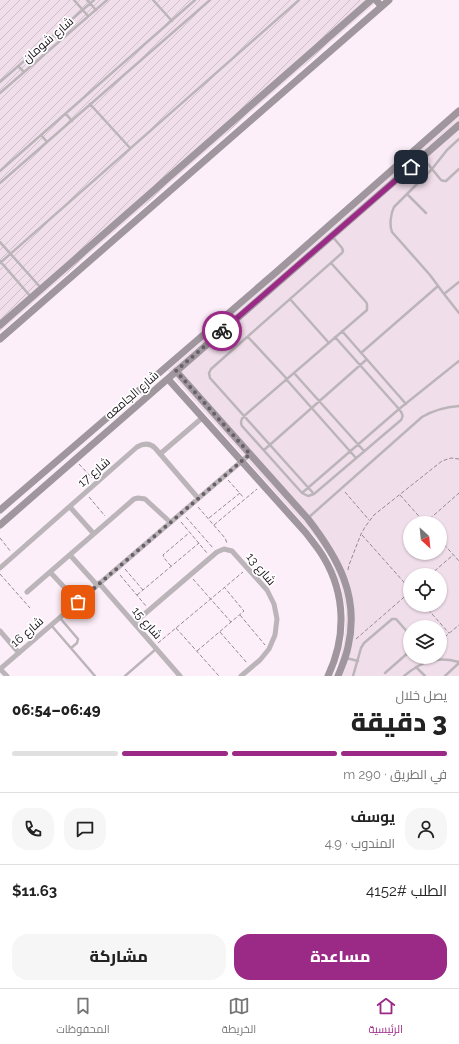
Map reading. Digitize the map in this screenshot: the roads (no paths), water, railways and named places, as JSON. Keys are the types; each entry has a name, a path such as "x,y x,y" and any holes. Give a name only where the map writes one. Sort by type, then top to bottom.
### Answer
{"main road":[{"path":"376,0 381,6"},
{"path":"0,340 388,0"},
{"path":"0,325 366,2 372,14"},
{"name":"شارع الجامعه","path":"0,510 274,274 459,111"},
{"name":"شارع الجامعه","path":"0,525 459,125"},
{"path":"274,274 280,281"},
{"path":"41,288 49,297"},
{"path":"32,297 39,306"},
{"path":"176,371 308,519 333,554 340,567 346,583 351,616 348,646 338,676"},
{"path":"168,379 306,533 324,558 336,582 342,617 338,649 328,676"}],"street":[{"path":"160,454 202,418"},
{"name":"شارع 17","path":"0,568 141,445 145,444 152,446 160,454 196,500"},
{"name":"شارع 16","path":"0,669 250,454"},
{"path":"27,592 134,500 142,498 145,499 170,522"},
{"path":"70,507 94,534"},
{"name":"شارع 13","path":"134,623 217,552 228,549 232,551 267,590 274,604 277,619 269,649 260,660 241,676"},
{"name":"شارع 15","path":"70,555 134,623 180,676"},
{"path":"50,572 78,602"},
{"path":"0,631 19,653"},
{"path":"0,669 7,676"}],"lane":[{"path":"74,0 88,16"},
{"path":"87,0 96,10"},
{"name":"شارع شومان","path":"0,82 94,0"},
{"name":"شارع شومان","path":"0,93 107,0"},
{"path":"153,0 172,20"},
{"path":"0,171 195,0"},
{"path":"0,183 210,0"},
{"path":"32,297 0,262 299,0"},
{"path":"54,35 60,41"},
{"path":"18,66 24,72"},
{"path":"90,104 130,148"},
{"path":"66,114 72,121"},
{"path":"41,135 47,142"},
{"path":"459,139 432,169 393,208 390,226 391,230 430,275 459,313"},
{"path":"422,157 441,180 444,181 446,181 459,169"},
{"path":"406,194 426,213"},
{"path":"314,494 210,378 209,373 211,369 342,253 342,248 331,236"},
{"path":"0,242 41,288"},
{"path":"331,263 367,304 367,310 328,342 241,419 241,424 302,493 308,496 314,494 401,420 403,416 399,409 335,337"},
{"path":"444,294 459,282"},
{"path":"361,354 438,286"},
{"path":"290,299 328,342"},
{"path":"342,331 406,404"},
{"path":"248,336 356,458"},
{"path":"264,450 366,360"},
{"path":"302,493 399,409 459,361"},
{"path":"294,373 364,451"},
{"path":"308,519 422,417 440,408 459,406"},
{"path":"60,618 78,639 77,643 71,648"},
{"path":"353,676 361,648 366,641 392,619 397,620 403,627"},
{"path":"51,625 95,676"},
{"path":"125,676 155,647"},
{"path":"384,673 403,657"},
{"path":"345,658 358,661"},
{"path":"447,660 459,662"},
{"path":"444,676 459,662"},
{"path":"404,676 422,664"},
{"path":"416,667 425,676"},
{"path":"88,676 92,673"}]}
